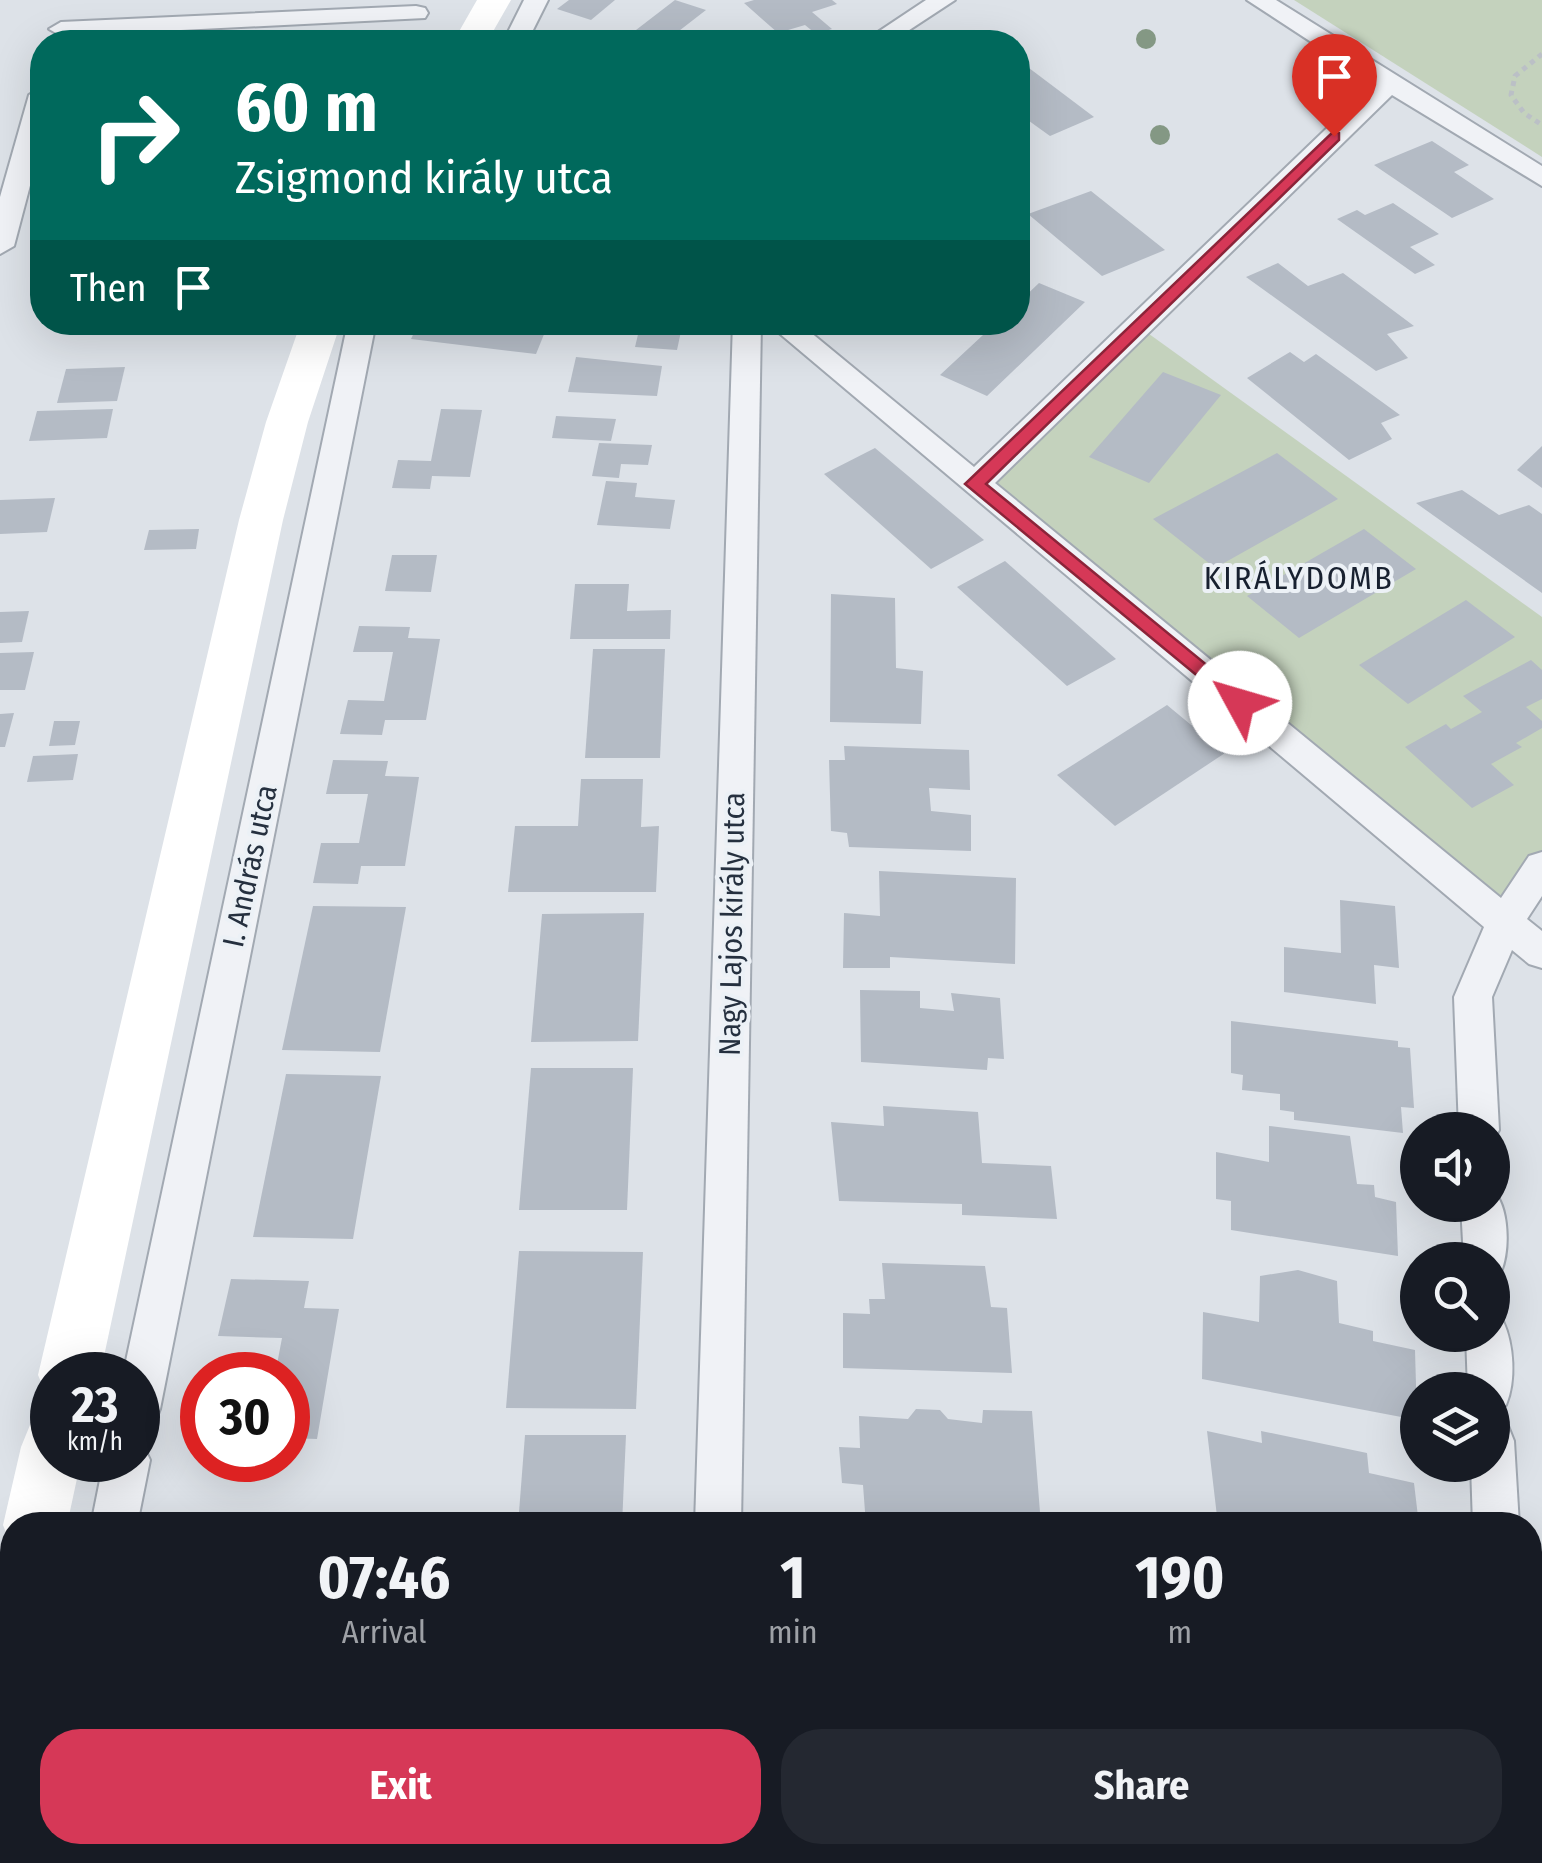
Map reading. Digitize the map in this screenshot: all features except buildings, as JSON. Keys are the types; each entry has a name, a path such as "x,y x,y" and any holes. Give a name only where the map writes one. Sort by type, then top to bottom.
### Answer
{"main road":[{"path":"477,30 494,0"},
{"path":"74,1352 266,489 316,335"},
{"path":"38,1512 44,1482"}],"street":[{"path":"522,30 536,0"},
{"path":"894,30 943,0"},
{"path":"1259,0 1542,178"},
{"path":"61,30 70,2"},
{"path":"156,30 416,14"},
{"path":"975,484 1390,82"},
{"path":"0,246 6,209 30,133"},
{"name":"I. András utca","path":"150,1352 359,335"},
{"name":"Nagy Lajos király utca","path":"718,1512 747,335"},
{"path":"796,335 1542,954"},
{"path":"1478,1112 1473,998 1505,922 1542,866"},
{"path":"117,1512 123,1482"},
{"path":"1494,1482 1495,1512"}],"path":[{"path":"1542,54 1515,76 1511,95 1524,113 1542,125"}],"green space":[{"path":"1294,0 1542,0 1542,157"},
{"path":"1138,326 1542,617 1542,864 1504,922 975,484"}],"district":[{"name":"KIRÁLYDOMB","path":"1299,578"}],"route":[{"path":"1240,703 975,484 1334,136"}]}
